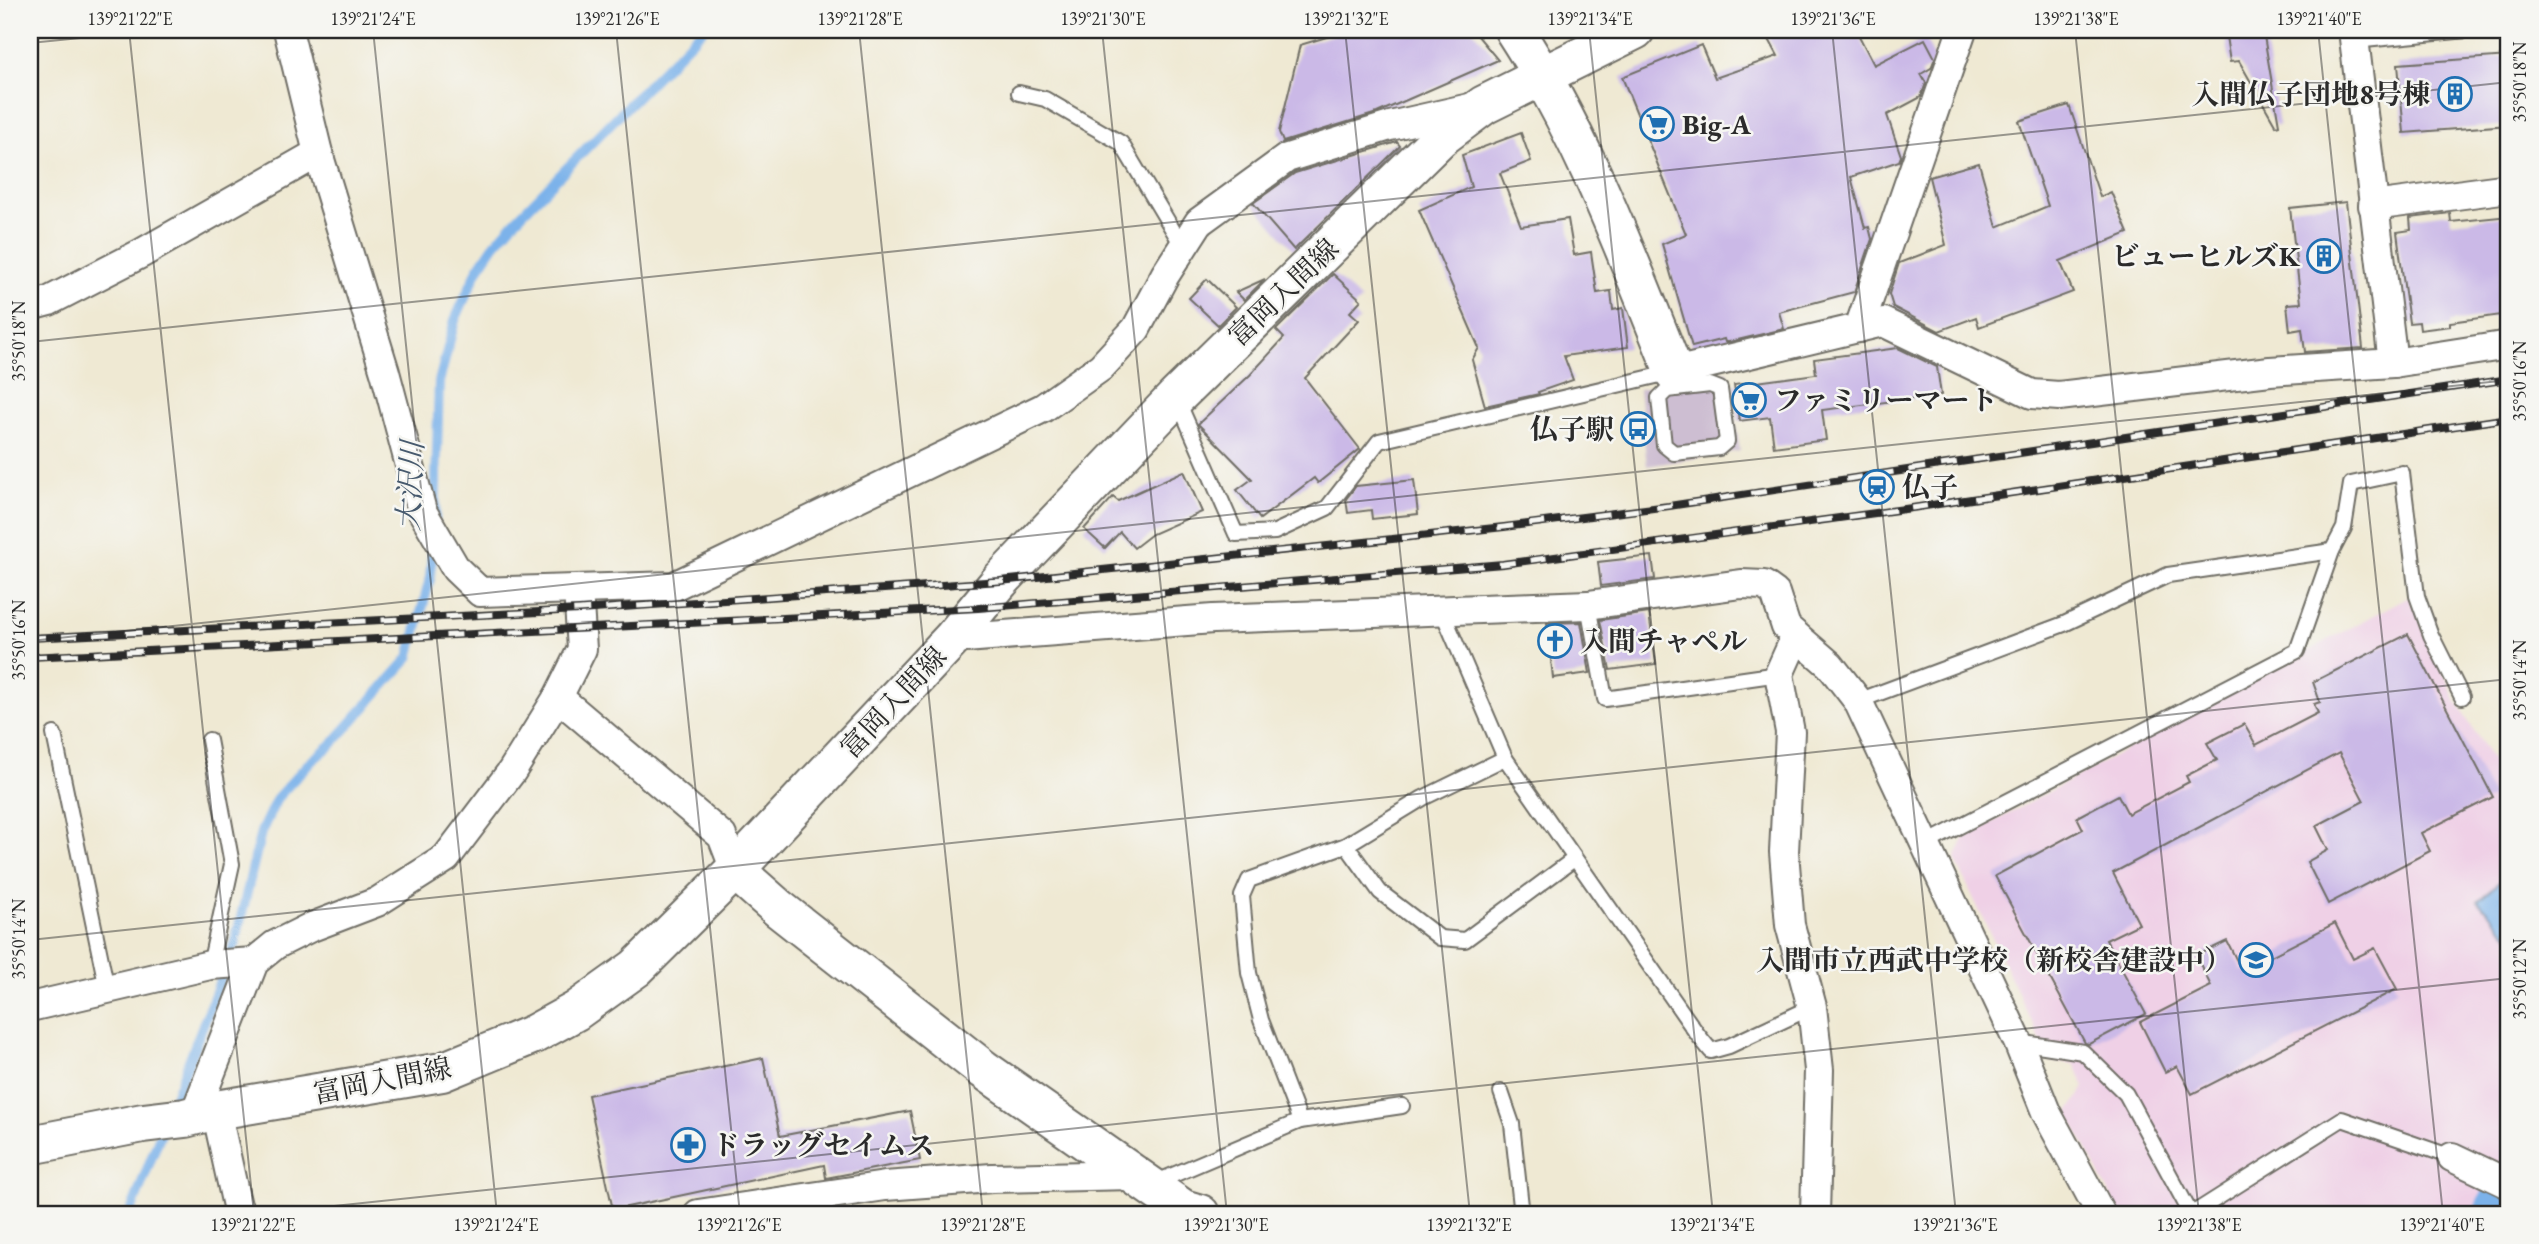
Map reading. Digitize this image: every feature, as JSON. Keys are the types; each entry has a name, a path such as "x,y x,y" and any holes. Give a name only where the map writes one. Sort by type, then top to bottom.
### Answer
{"main road":[{"path":"1514,30 1544,75 1575,136 1610,214 1676,380"},
{"name":"富岡入間線","path":"30,1145 442,1072 534,1034 576,1011 636,968 736,870 952,639 1000,581 1176,397 1440,138 1484,105 1635,30"},
{"path":"736,870 778,908 983,1069 1184,1209 1200,1214"}],"street":[{"path":"288,30 318,153 385,372 422,511 456,569 480,592 674,586 1043,408 1101,367 1136,329 1199,222 1287,158 1390,126 1484,105"},
{"path":"1859,328 1962,30"},
{"path":"2353,35 2393,363"},
{"path":"30,306 49,301 142,253 318,153"},
{"path":"2373,206 2509,187"},
{"path":"1676,380 1883,322 2032,394 2059,396 2270,371 2393,363 2509,345"},
{"path":"952,639 1213,619 1588,605 1741,584 1764,585 1775,593 1786,627 1830,666 1858,701 2018,1042 2046,1112 2101,1214"},
{"path":"241,1214 198,1115 253,962 275,945 309,928 377,902 446,858 512,771 558,697 582,649 578,590"},
{"path":"1796,636 1779,674 1790,732 1784,852 1790,925 1812,1007 1819,1070 1815,1214"},
{"path":"558,697 722,836 736,870"},
{"path":"30,1007 211,965 253,962"},
{"path":"2452,1157 2509,1184"},
{"path":"698,1214 885,1186 992,1178 1142,1179"}],"lane":[{"path":"2353,35 2467,30"},
{"path":"1019,93 1045,99 1121,143 1183,247"},
{"path":"1176,397 1237,534 1275,532 1326,508 1380,441 1676,380 1710,384 1720,389 1727,435 1724,445 1674,453 1666,449 1659,398 1676,380"},
{"path":"1925,844 2297,651 2332,551 2344,528 2351,484 2402,473 2417,596 2431,635 2462,697"},
{"path":"1858,701 2064,624 2168,575 2332,551"},
{"path":"1588,605 1605,699 1779,674"},
{"path":"1442,611 1505,758 1711,1051 1729,1046 1812,1007"},
{"path":"54,734 107,989"},
{"path":"209,740 232,864 211,965"},
{"path":"1300,1121 1261,1020 1249,973 1242,895 1249,880 1346,845 1423,798 1505,758"},
{"path":"1346,845 1381,892 1440,938 1465,940 1574,859"},
{"path":"2018,1042 2083,1052 2126,1094 2192,1214 2342,1119 2452,1157"},
{"path":"1501,1092 1512,1124 1520,1214"},
{"path":"1142,1179 1300,1121 1402,1106"}],"shaded area":[{"path":"1728,371 1740,451 1647,466 1639,389"},
{"name":"入間市立西武中学校（新校舎建設中）","path":"2411,595 2455,699 2509,788 2509,1194 2501,1190 2486,1214 2120,1214 2068,1113 2085,1087 2075,1065 2050,1061 1955,859 1964,838"}],"water":[{"path":"2509,873 2509,935 2478,901"}],"building":[{"path":"1350,30 1473,30 1498,60 1377,113 1283,142 1279,132 1300,45"},
{"path":"1764,30 1856,30 1874,65 1925,39 1935,58 1931,68 1921,74 1926,83 1921,97 1887,115 1901,156 1899,161 1851,177 1865,228 1869,227 1872,239 1854,292 1779,312 1784,329 1729,342 1724,339 1692,347 1662,244 1686,234 1622,77 1701,45 1715,78 1778,56"},
{"path":"2225,30 2263,30 2279,125 2276,126 2239,61 2230,62"},
{"name":"入間仏子団地8号棟","path":"2509,56 2509,125 2404,133 2398,64"},
{"path":"2069,105 2100,197 2111,192 2128,233 2060,261 2073,292 1979,327 1976,317 1939,331 1893,307 1889,294 1899,263 1946,245 1929,177 1979,163 1997,227 2048,206 2019,121"},
{"path":"1521,133 1531,161 1500,173 1521,226 1568,219 1574,255 1591,252 1597,293 1611,291 1613,310 1623,308 1628,347 1564,356 1573,380 1538,392 1539,394 1485,406 1472,360 1479,348 1419,210 1471,187 1462,155"},
{"path":"1397,142 1400,146 1294,250 1253,203 1295,173"},
{"name":"ビューヒルズK","path":"2346,202 2363,348 2305,352 2302,329 2290,331 2287,304 2301,303 2290,208"},
{"path":"2450,213 2451,222 2509,216 2509,314 2450,322 2450,326 2420,330 2419,322 2409,323 2397,232 2411,230 2410,218"},
{"path":"1333,274 1361,300 1350,312 1359,320 1305,378 1360,449 1318,483 1314,478 1260,519 1237,490 1252,479 1198,424 1250,375 1284,338 1276,330"},
{"path":"1207,279 1236,307 1218,325 1189,298"},
{"path":"1265,279 1244,300 1236,292"},
{"path":"1898,348 1937,367 1941,395 1822,410 1826,440 1774,447 1770,417 1739,421 1734,385 1816,374 1814,359"},
{"path":"1184,471 1202,512 1152,534 1134,548 1120,532 1105,548 1084,529 1113,497 1118,501"},
{"path":"1414,480 1418,514 1372,519 1371,510 1348,513 1346,499 1356,486"},
{"path":"1652,556 1655,579 1601,586 1598,562"},
{"path":"1649,613 1656,664 1610,670 1600,620"},
{"path":"1581,622 1590,673 1553,678 1547,623"},
{"path":"2408,634 2493,797 2421,833 2430,851 2328,904 2307,862 2328,850 2316,826 2364,801 2339,753 2113,873 2139,924 2106,940 2146,1014 2089,1044 2085,1043 1995,876 2083,829 2077,817 2118,795 2128,814 2189,782 2186,776 2217,760 2207,743 2244,724 2256,745 2318,713 2314,704 2320,702 2313,682"},
{"path":"2335,923 2353,959 2375,948 2397,989 2192,1094 2177,1066 2165,1072 2140,1022 2211,986 2196,956 2227,941 2242,971"},
{"path":"763,1058 780,1136 910,1111 920,1160 826,1178 824,1165 613,1210 588,1095"}],"waterway":[{"name":"大沢川","path":"435,519 439,382 455,320 478,269 515,221 702,30"},
{"name":"大沢川","path":"169,1112 235,943 261,832 277,798 308,764 331,745 409,658 430,579 433,544"},
{"path":"130,1214 162,1130"},
{"path":"2503,1214 2509,1204"}],"railway":[{"path":"30,638 579,610 1000,581 1504,527 1669,506 2509,379"},
{"path":"30,657 978,608 1503,564 1912,508 2509,418"}],"place":[{"name":"入間仏子団地8号棟","path":"2455,94"},
{"name":"Big-A","path":"1657,124"},
{"name":"ビューヒルズK","path":"2324,256"},
{"name":"ファミリーマート","path":"1749,400"},
{"name":"仏子駅","path":"1638,429"},
{"name":"仏子","path":"1877,487"},
{"name":"入間チャペル","path":"1555,641"},
{"name":"入間市立西武中学校（新校舎建設中）","path":"2256,960"},
{"name":"ドラッグセイムス","path":"688,1145"}]}
